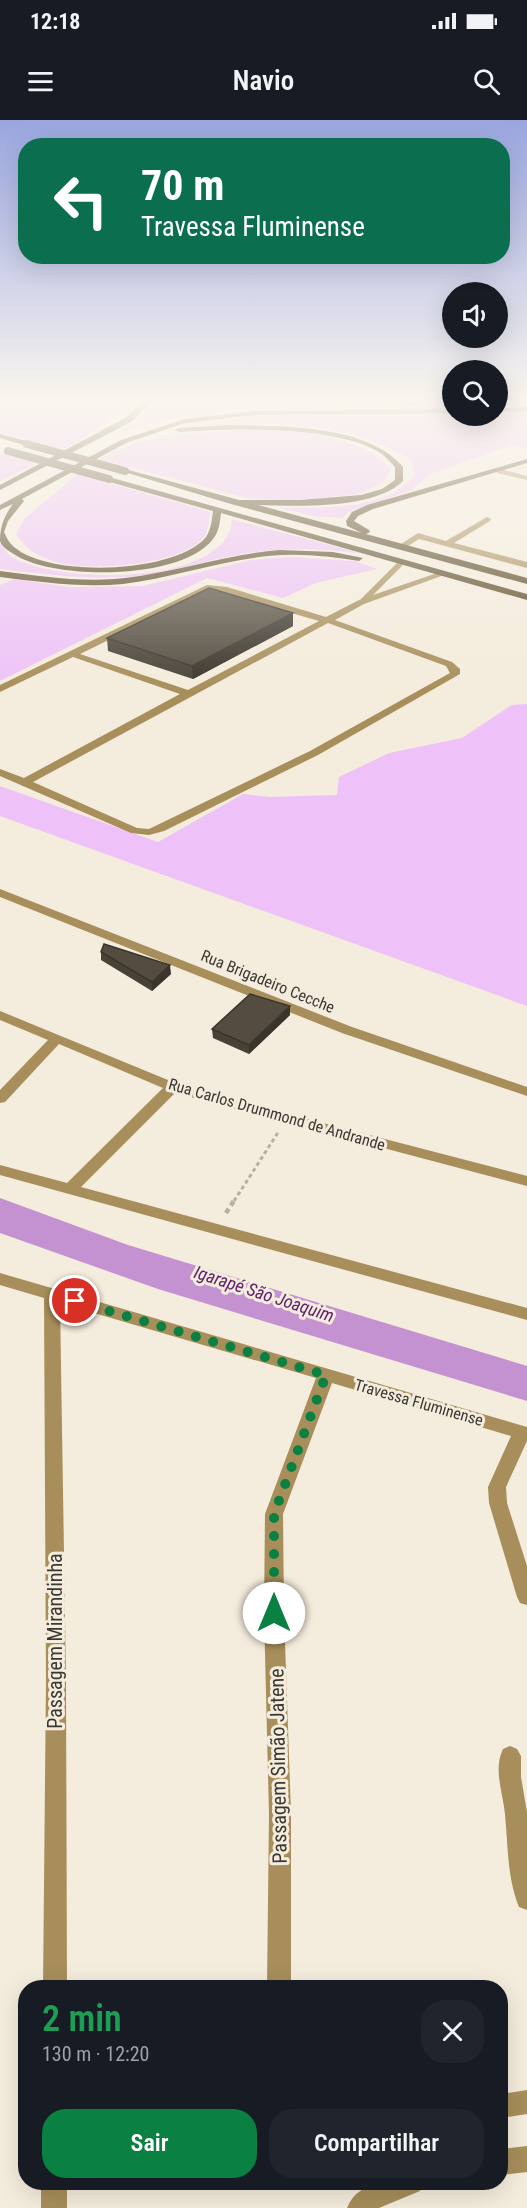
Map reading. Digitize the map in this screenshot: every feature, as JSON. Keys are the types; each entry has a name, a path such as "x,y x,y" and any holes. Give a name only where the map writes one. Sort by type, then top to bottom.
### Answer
{"main road":[{"path":"0,508 20,497"},
{"path":"23,497 4,521 0,532 9,547 27,558 80,569 128,569 179,558 208,540 212,534 217,510"},
{"path":"173,497 527,597"},
{"path":"218,497 527,581"},
{"path":"234,502 344,501 358,497"},
{"path":"405,497 370,507 355,514 350,524 365,532 443,554 468,566"},
{"path":"0,574 90,583 122,581 158,576 222,560 275,552 325,553 421,568"}],"street":[{"path":"447,544 487,519"},
{"path":"405,544 418,536 527,565"},
{"path":"361,602 390,576 399,564"},
{"path":"24,782 361,602 443,574"},
{"path":"0,689 210,587 224,589 327,620 449,664 455,669 455,674 314,753 160,830 135,831 0,772"},
{"path":"72,654 189,694"},
{"name":"Rua Brigadeiro Cecche","path":"0,893 347,1030 527,1092"},
{"name":"Rua Carlos Drummond de Andrande","path":"0,1015 173,1087 527,1181"},
{"path":"0,1099 57,1038"},
{"path":"69,1190 173,1087"},
{"path":"0,1170 527,1314"},
{"name":"Travessa Fluminense","path":"0,1279 525,1433"},
{"name":"Passagem Mirandinha","path":"52,1294 56,1680 55,1980"},
{"name":"Passagem Simão Jatene","path":"279,1980 280,1814 274,1613 274,1514 326,1375"},
{"path":"525,1433 497,1487 498,1503 527,1597"},
{"path":"510,1756 508,1775 516,1810 520,1873 527,1899"},
{"path":"508,2105 527,2102"},
{"path":"508,2161 527,2159"},
{"path":"54,2190 54,2208"},
{"path":"360,2208 372,2198 392,2190"}],"path":[{"path":"216,1229 287,1119"}],"shaded area":[{"path":"50,497 159,497 210,512 207,531 198,543 182,552 162,559 114,566 71,565 44,558 28,548 16,534 25,518"},
{"path":"245,497 324,497 290,501"},
{"path":"381,497 390,497 348,512 343,518 314,516 281,508 335,507 354,505"},
{"path":"232,519 359,553 309,549 260,551 167,572 128,577 73,576 0,569 0,543 12,557 33,566 61,572 127,575 161,571 190,563 214,550 229,533"},
{"path":"290,557 355,561 377,569 316,583 283,598 207,578 0,681 0,585 15,579 68,587 143,586 250,560"},
{"path":"527,704 527,1006 0,816 0,786 158,842 243,794 269,797 337,795 339,777 389,753 462,738 512,705"}],"water":[{"name":"Igarapé São Joaquim","path":"0,1198 128,1245 527,1366 527,1401 158,1289 0,1233"}],"building":[{"path":"209,588 293,613 192,666 107,638"},
{"path":"104,944 170,965 152,982 101,952"},
{"path":"250,994 290,1006 249,1045 212,1029"}],"route":[{"path":"75,1301 326,1375 274,1514 274,1613"}]}
